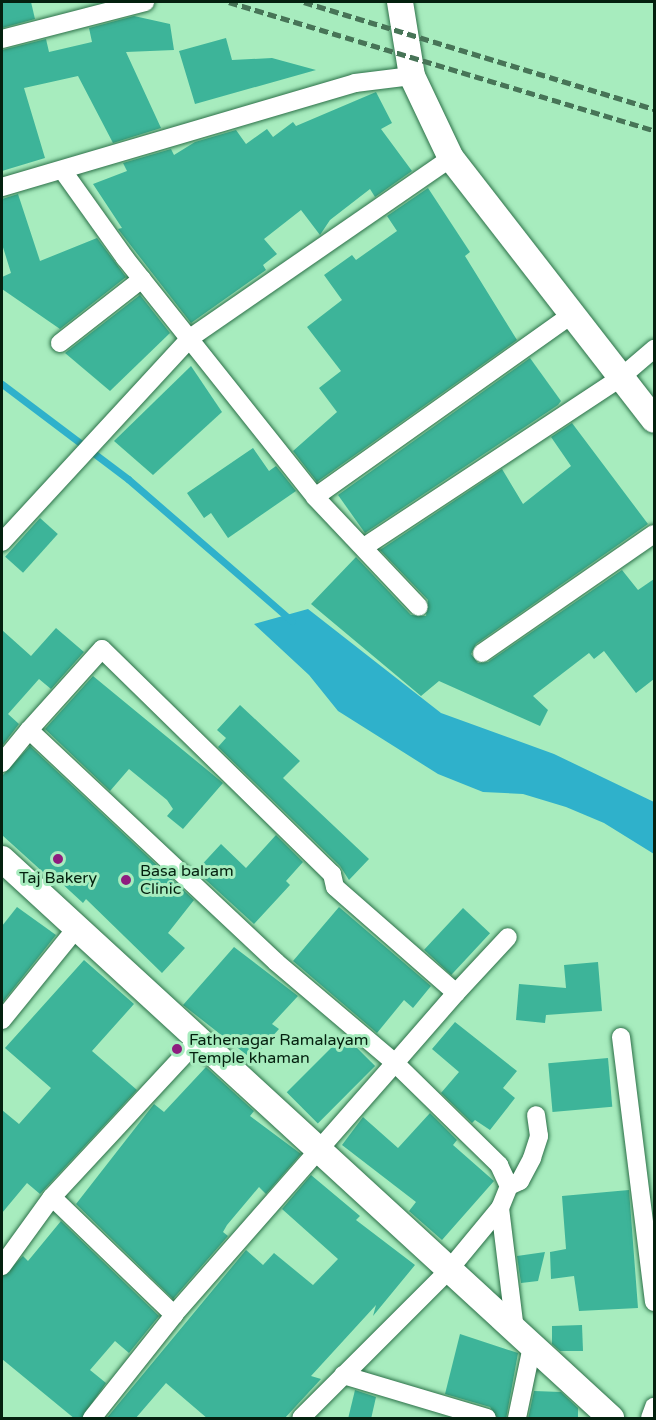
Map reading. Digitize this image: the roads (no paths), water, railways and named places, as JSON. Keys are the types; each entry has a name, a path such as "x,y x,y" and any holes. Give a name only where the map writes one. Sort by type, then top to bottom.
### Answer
{"street":[{"path":"2,39 145,2"},
{"path":"400,2 412,76 451,158 654,420"},
{"path":"2,187 63,171 355,82 412,76"},
{"path":"2,542 190,338 451,158"},
{"path":"63,171 142,279 315,497 419,607"},
{"path":"60,343 142,279"},
{"path":"315,497 571,315"},
{"path":"364,547 620,378 654,349"},
{"path":"482,653 654,534"},
{"path":"2,763 102,649 332,874 335,887 456,993"},
{"path":"29,730 276,962 395,1064 499,1166 509,1186"},
{"path":"2,859 200,1038 447,1272 611,1419"},
{"path":"2,1020 78,926"},
{"path":"92,1419 174,1314 508,936"},
{"path":"621,1037 654,1302"},
{"path":"2,1266 52,1197 200,1038"},
{"path":"301,1419 447,1272 500,1208 509,1186 520,1181 532,1158 539,1136 536,1116"},
{"path":"52,1197 174,1314"},
{"path":"500,1208 523,1338 516,1419"},
{"path":"343,1375 488,1419"},
{"path":"650,1419 654,1407"}],"water":[{"path":"308,609 441,713 554,754 654,802 654,854 604,823 566,807 523,794 483,792 438,774 338,711 309,675 254,624"}],"waterway":[{"path":"2,384 128,479 292,621"}],"railway":[{"path":"229,2 654,130"},
{"path":"304,2 654,109"}],"place":[{"name":"Taj Bakery","path":"58,859"},
{"name":"Basa balram Clinic","path":"126,880"},
{"name":"Fathenagar Ramalayam Temple khaman","path":"177,1049"}]}
